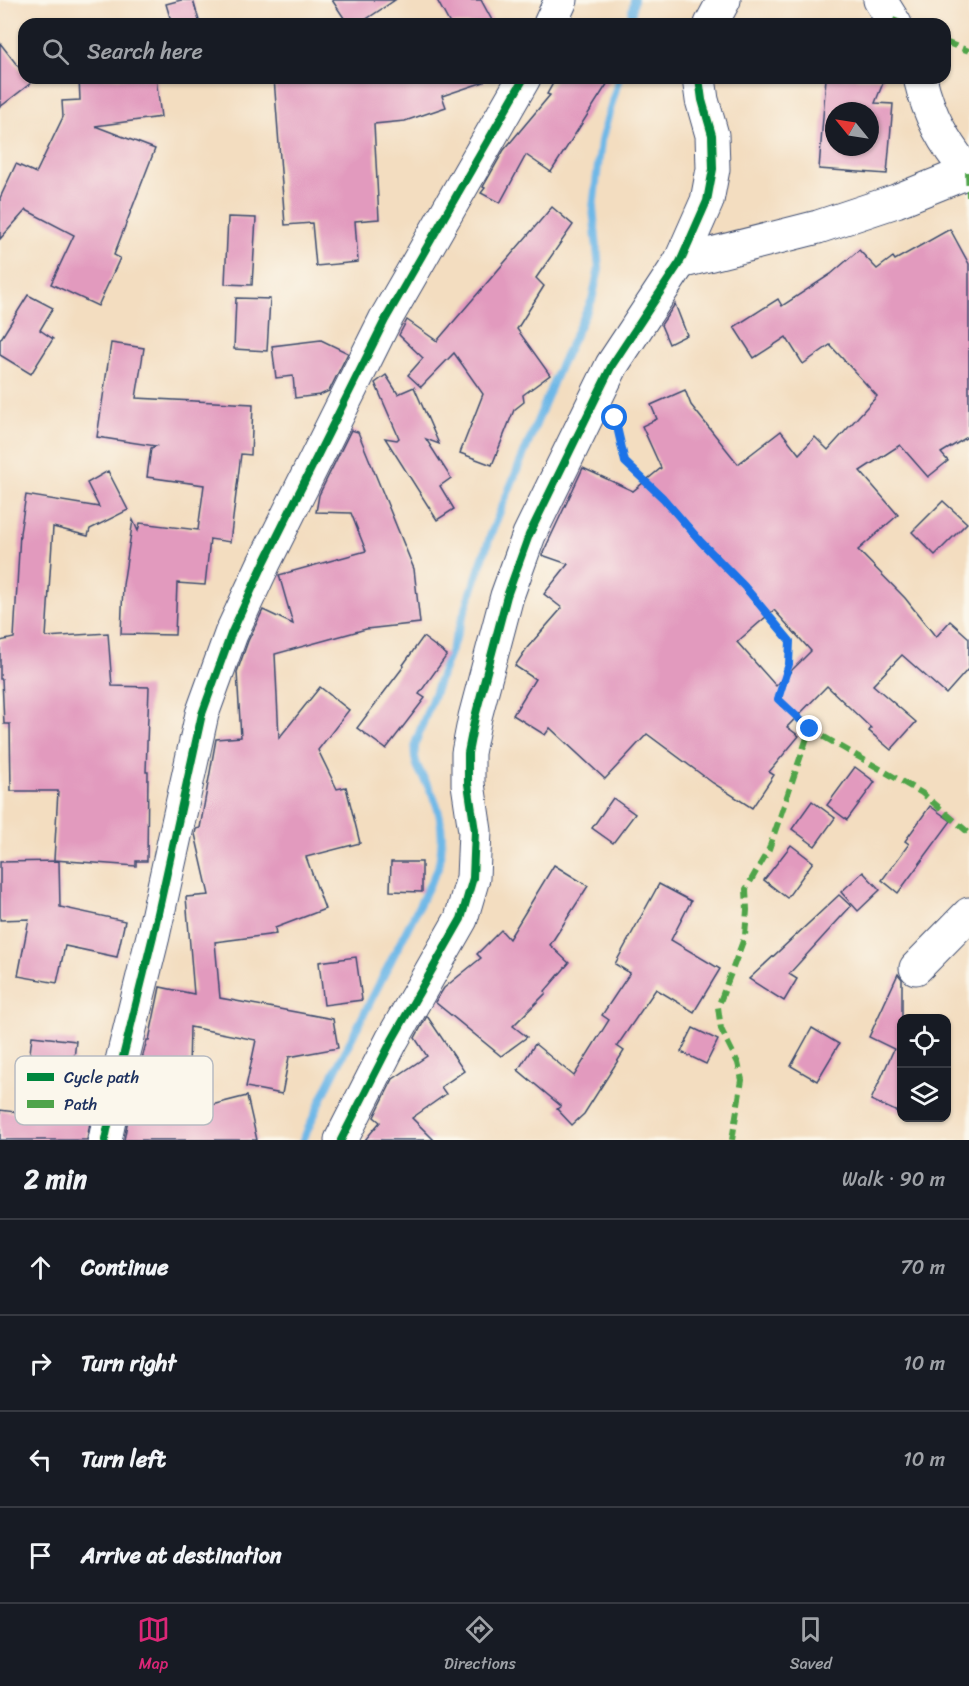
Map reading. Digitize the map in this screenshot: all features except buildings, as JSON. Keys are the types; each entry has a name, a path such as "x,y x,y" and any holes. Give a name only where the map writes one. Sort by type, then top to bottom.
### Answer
{"street":[{"path":"552,18 561,0"},
{"path":"714,18 724,0"},
{"path":"880,0 891,18"},
{"path":"123,1056 153,936 202,714 231,634 385,320 521,84"},
{"path":"341,1140 392,1040 461,919 473,878 474,866 475,831 468,784 468,753 475,717 507,596 529,535 612,365 680,262 707,201 713,169 712,135 700,84"},
{"path":"680,262 818,227 896,201 968,172 948,147 936,126 921,84"},
{"path":"915,968 969,914"},
{"path":"105,1140 108,1125"}],"path":[{"path":"615,418 625,462 663,498 701,542 744,586 790,641 789,664 778,699 810,729"}],"waterway":[{"path":"631,18 634,0"},
{"path":"303,1140 329,1083 438,868 442,842 440,816 434,798 419,771 415,757 416,741 457,634 492,531 560,366 592,300 599,269 593,208 601,141 617,84"}],"marked path":[{"path":"951,44 969,51"},
{"path":"968,172 969,197"},
{"path":"732,1140 742,1080 738,1063 721,1029 718,1007 745,936 746,889 769,849 810,729 922,793 969,833"}],"cycle path":[{"path":"123,1056 153,936 202,714 231,634 385,320 521,84"},
{"path":"341,1140 392,1040 461,919 473,878 475,831 468,784 468,753 475,717 507,596 529,535 612,365 680,262 707,201 713,169 712,135 700,84"},
{"path":"105,1140 108,1125"}],"route":[{"path":"615,418 625,462 663,498 701,542 744,586 790,641 789,664 778,699 810,729"}]}
